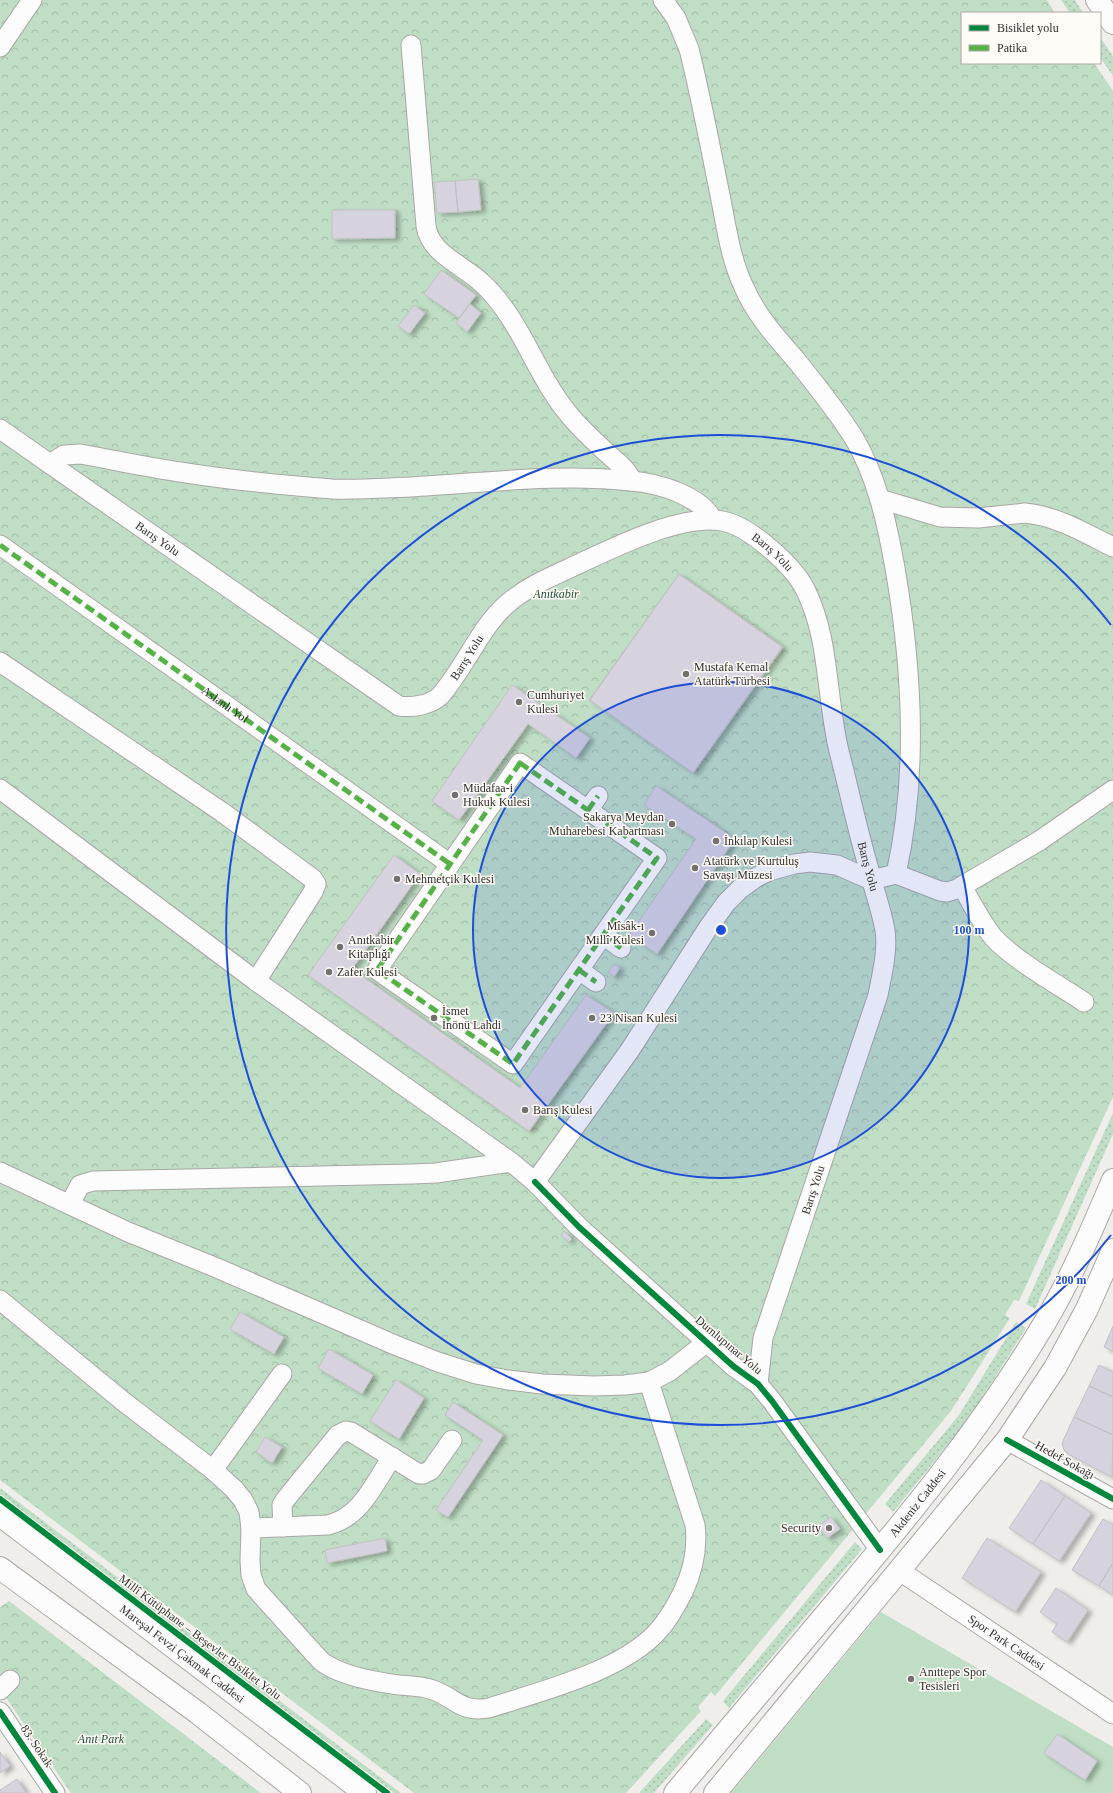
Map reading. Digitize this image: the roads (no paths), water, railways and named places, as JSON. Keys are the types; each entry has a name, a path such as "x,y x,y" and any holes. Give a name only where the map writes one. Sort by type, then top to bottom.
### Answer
{"main road":[{"path":"1097,0 1113,23"},
{"name":"Akdeniz Caddesi","path":"675,1793 880,1550 956,1456 990,1409 1045,1322 1071,1271 1113,1180"},
{"path":"715,1793 1007,1440 1055,1368 1087,1309 1113,1250"},
{"name":"Mareşal Fevzi Çakmak Caddesi","path":"0,1515 365,1793"},
{"path":"880,1550 900,1570"},
{"path":"3,1575 198,1713 300,1793"}],"street":[{"path":"0,47 32,0"},
{"path":"663,0 676,18 689,49 730,243 742,284 760,317 809,376 853,438 863,456 880,499 900,594 908,666 910,756 903,839 896,874"},
{"path":"411,45 426,226 430,239 441,252 482,283 495,298 522,338 562,406 586,434 626,471 632,481"},
{"name":"Barış Yolu","path":"0,429 393,702 404,706 428,703 440,696 497,614 505,605 518,596 554,576 631,540 662,529 713,520 733,524 762,542 791,569 809,598 824,653 835,732 885,931 885,956 878,995 764,1338 758,1384"},
{"path":"50,464 64,455 80,454 220,478 352,489 569,479 632,481 656,486 685,496 704,507 713,520"},
{"path":"880,499 940,517 959,518 1025,513 1036,514 1062,522 1113,547"},
{"name":"Aslanlı Yol","path":"0,545 450,864"},
{"path":"0,662 222,812 313,879 316,884 313,892 256,981"},
{"path":"520,763 593,803 657,858 513,1064 377,970 450,864 520,763"},
{"name":"Dumlupınar Yolu","path":"0,789 256,981 511,1162 535,1182 579,1227 733,1366 758,1384 772,1400 880,1550"},
{"path":"535,1182 630,1050 708,928 726,903 740,889 755,878 776,868 810,862 837,865 871,880 896,874 940,891 951,891 962,887 1038,841 1113,790"},
{"path":"962,887 985,926 1000,943 1017,957 1084,1002"},
{"path":"603,935 621,948"},
{"path":"579,970 596,982"},
{"path":"70,1204 80,1185 94,1181 436,1173 511,1162"},
{"path":"0,1172 128,1232 217,1268 395,1345 438,1362 469,1372 508,1380 542,1384 594,1386 625,1385 649,1382 670,1371 707,1342"},
{"path":"0,1300 124,1402 213,1470 234,1489 250,1512 251,1575 256,1589 316,1656 328,1666 370,1679 432,1689 467,1709 477,1710 488,1708 578,1678 624,1657 644,1644 658,1631 678,1603 693,1565 696,1545 695,1525 649,1382"},
{"path":"213,1470 282,1374"},
{"path":"283,1527 282,1505 338,1435 346,1431 351,1432 423,1474 431,1470 452,1440"},
{"name":"Hedef Sokağı","path":"1007,1440 1113,1499"},
{"path":"251,1528 328,1525 338,1522 357,1510 392,1457"},
{"name":"Spor Park Caddesi","path":"900,1570 1113,1714"},
{"name":"83. Sokak","path":"0,1712 55,1793"}],"place":[{"name":"Mustafa Kemal Atatürk Türbesi","path":"686,674"},
{"name":"Cumhuriyet Kulesi","path":"519,702"},
{"name":"Müdafaa-i Hukuk Kulesi","path":"455,795"},
{"name":"Sakarya Meydan Muharebesi Kabartması","path":"672,824"},
{"name":"İnkılap Kulesi","path":"716,841"},
{"name":"Atatürk ve Kurtuluş Savaşı Müzesi","path":"695,868"},
{"name":"Mehmetçik Kulesi","path":"397,879"},
{"name":"Mîsâk-ı Millî Kulesi","path":"652,933"},
{"name":"Anıtkabir Kitaplığı","path":"340,947"},
{"name":"Zafer Kulesi","path":"329,972"},
{"name":"İsmet İnönü Lahdi","path":"434,1018"},
{"name":"23 Nisan Kulesi","path":"592,1018"},
{"name":"Barış Kulesi","path":"525,1110"},
{"name":"Security","path":"829,1528"},
{"name":"Anıttepe Spor Tesisleri","path":"911,1679"}],"park label":[{"name":"Anıtkabir","path":"556,594"},
{"name":"Anıt Park","path":"101,1739"}]}
